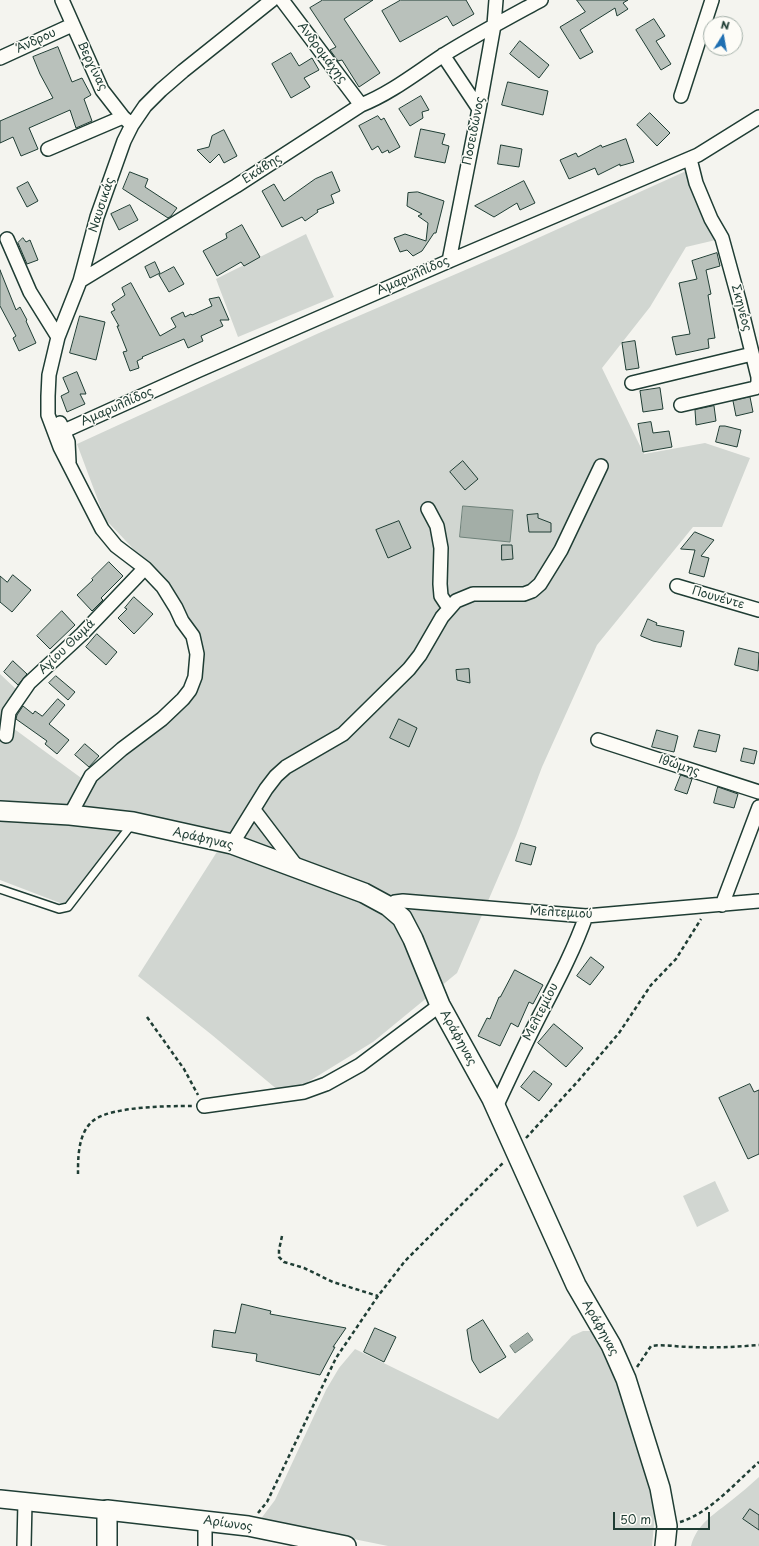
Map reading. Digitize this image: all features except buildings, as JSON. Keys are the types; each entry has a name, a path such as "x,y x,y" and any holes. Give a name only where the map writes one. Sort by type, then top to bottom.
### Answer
{"main road":[{"name":"Αράφηνας","path":"0,811 70,815 133,822 232,844 364,893 396,912 406,924 440,1005 496,1107 576,1285 611,1344 626,1379 660,1488 666,1526 665,1546"},
{"name":"Αρίωνος","path":"107,1510 248,1526 304,1542 346,1546"},
{"path":"107,1510 107,1546"}],"street":[{"name":"Βεργίνας","path":"62,0 102,90 127,121"},
{"name":"Ναυσικάς","path":"70,815 91,776 122,749 162,720 190,690 195,677 197,654 193,636 182,621 163,587 146,568 116,546 102,529 69,466 52,428 48,415 48,385 58,337 80,281 97,217 124,141 127,121 183,71 272,0"},
{"name":"Ανδρομάχης","path":"282,0 362,105"},
{"name":"Ποσειδώνος","path":"449,261 479,109 494,25 496,0"},
{"name":"Εκάβης","path":"80,281 236,186 362,105 379,98 443,55 494,25 541,0"},
{"path":"681,96 712,0"},
{"name":"Άνδρου","path":"0,58 72,25"},
{"path":"443,55 479,109"},
{"name":"Αμαρυλλίδος","path":"64,431 190,374 449,261 690,159 759,117"},
{"path":"48,149 127,121"},
{"name":"Σκηνέος","path":"681,405 755,388 758,383 758,377 740,300 722,238 710,219 696,183 690,159"},
{"path":"7,239 30,292 58,337"},
{"path":"632,383 752,354"},
{"path":"48,415 61,424 64,431 69,445 69,466"},
{"path":"232,844 266,789 276,776 286,767 343,734 409,669 420,655 449,608 456,601 473,594 524,594 532,591 540,584 561,550 601,466"},
{"path":"428,509 437,526 440,548 441,596 449,608"},
{"name":"Αγίου Θωμά","path":"6,736 9,712 29,683 82,634 146,568"},
{"name":"Πουνέντε","path":"678,586 759,610"},
{"name":"Ιθώμης","path":"598,740 759,792"},
{"path":"716,905 759,807"},
{"path":"254,810 298,868"},
{"name":"Μελτεμιού","path":"388,906 395,902 403,901 586,916 759,901"},
{"name":"Μελτεμίου","path":"496,1107 521,1052 554,988 582,928 586,916"},
{"path":"204,1106 304,1092 326,1084 360,1065 440,1005"},
{"path":"0,1499 107,1510"},
{"path":"24,1502 24,1546"},
{"path":"205,1521 205,1546"}],"lane":[{"path":"0,889 59,909 68,907 133,822"}],"path":[{"path":"248,1526 267,1502 336,1358 378,1296 405,1261 516,1150 579,1080 619,1033 651,985 676,959 716,905"},
{"path":"78,1174 80,1144 93,1121 106,1114 128,1110 173,1106 204,1106 184,1069 147,1017"},
{"path":"282,1236 279,1257 284,1262 304,1268 345,1286 378,1296"},
{"path":"626,1379 636,1370 651,1346 660,1344 690,1347 728,1348 759,1345"},
{"path":"666,1526 691,1519 709,1506 759,1462"}],"shaded area":[{"path":"695,167 720,239 686,247 650,307 602,368 644,454 705,443 750,458 722,527 693,527 597,645 542,767 516,836 457,973 373,1042 285,1096 138,976 227,836 140,822 68,906 0,880 0,674 17,690 2,720 88,783 197,690 199,645 186,611 163,580 105,519 77,444 319,333 507,252"},
{"path":"306,234 334,297 238,337 216,279"},
{"path":"463,506 513,510 510,542 460,537"},
{"path":"715,1181 729,1211 697,1227 683,1196"},
{"path":"583,1331 591,1331 614,1375 641,1449 655,1514 652,1546 388,1546 260,1520 275,1500 326,1390 339,1368 355,1349 498,1419 572,1336"},
{"path":"528,1333 533,1340 515,1353 510,1346"},
{"path":"759,1477 759,1546 691,1546 702,1525"}]}
